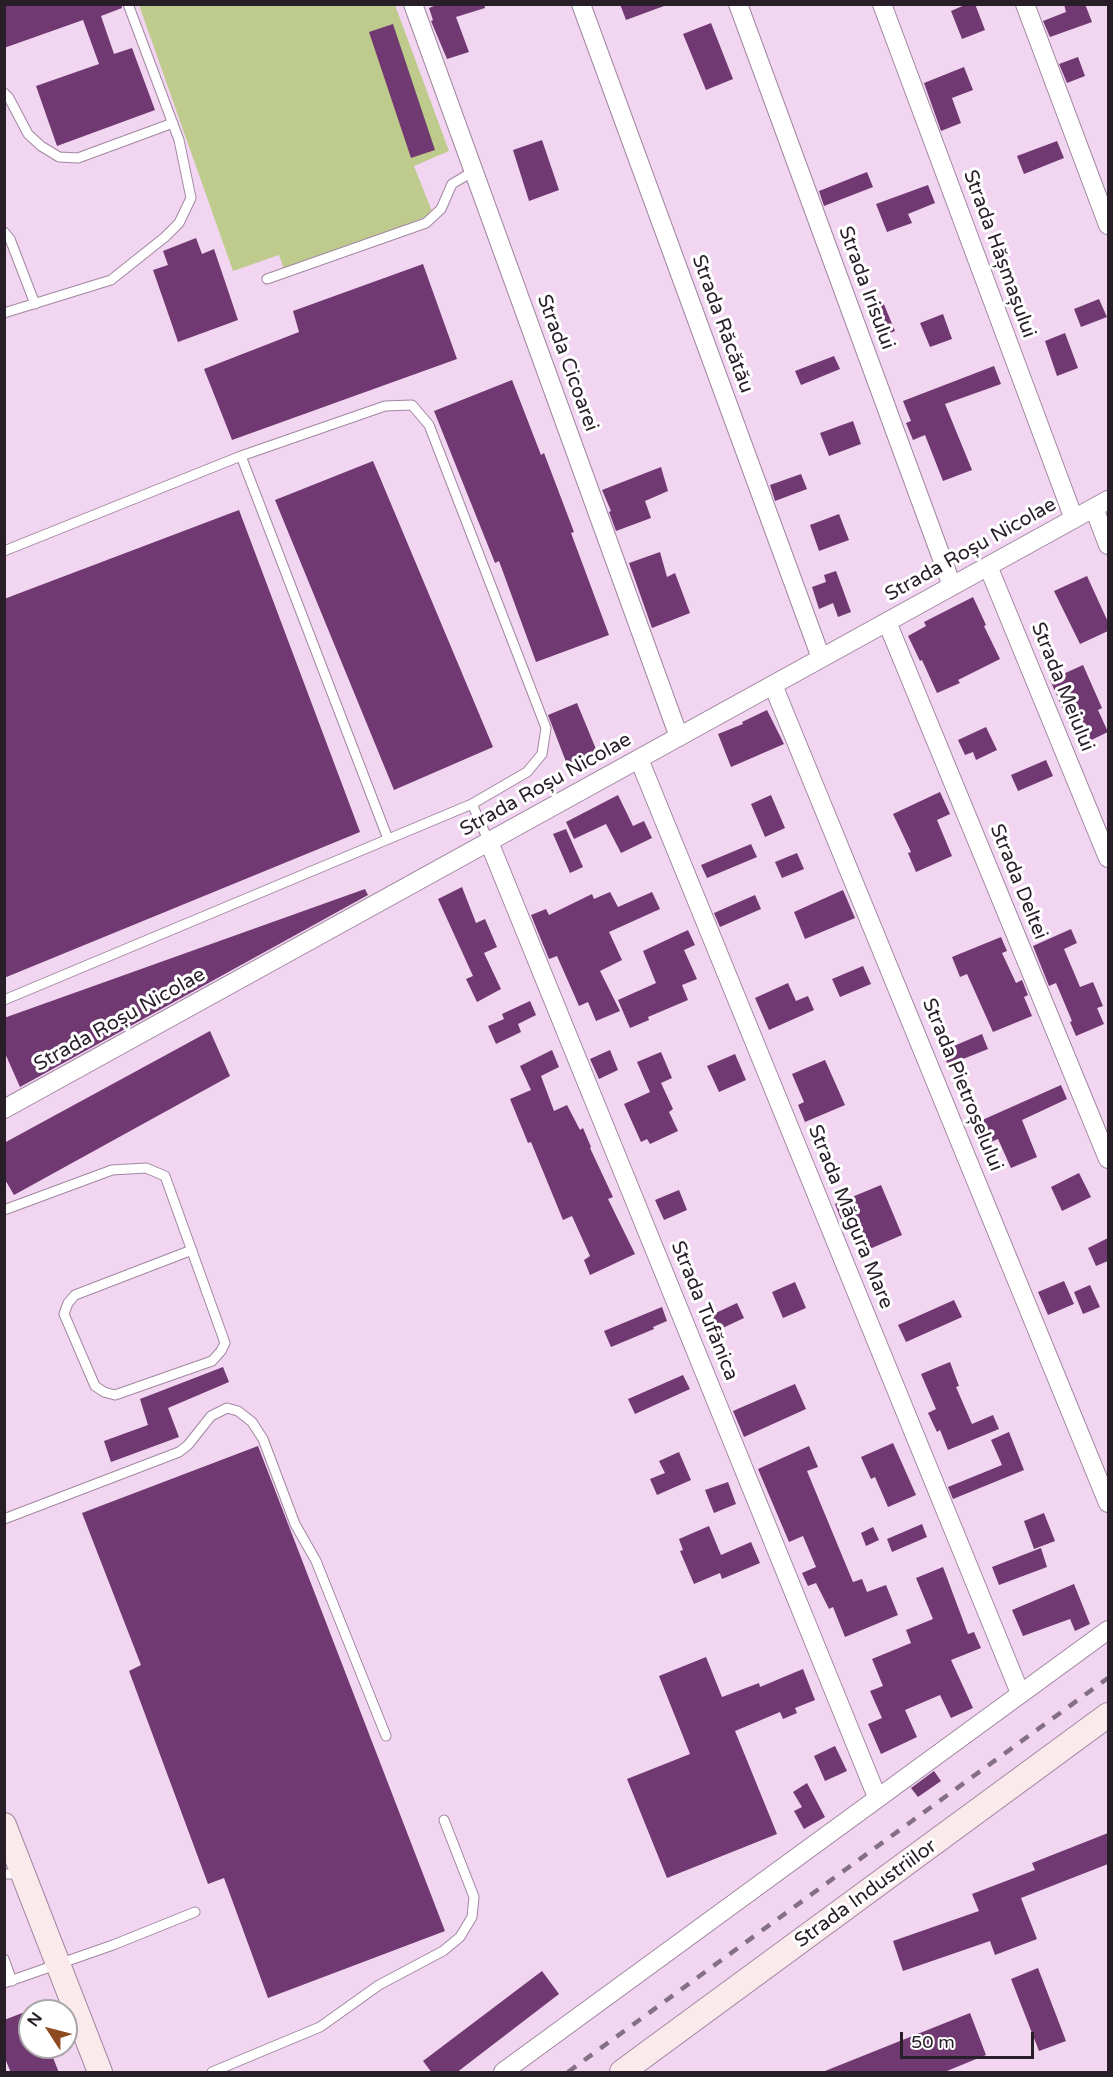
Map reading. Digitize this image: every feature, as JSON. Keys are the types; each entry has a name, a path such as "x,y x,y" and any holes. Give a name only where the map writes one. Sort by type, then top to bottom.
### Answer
{"main road":[{"name":"Strada Industriilor","path":"622,2073 1108,1715"},
{"path":"4,1826 14,1874 59,1965 100,2073"}],"street":[{"name":"Strada Cicoarei","path":"413,4 679,737"},
{"name":"Strada Răcătău","path":"581,4 821,658"},
{"name":"Strada Irisului","path":"738,4 952,586"},
{"name":"Strada Hășmașului","path":"882,4 1074,519"},
{"path":"1025,4 1108,225"},
{"name":"Strada Roșu Nicolae","path":"4,1109 1101,504"},
{"path":"1101,504 1108,545"},
{"name":"Strada Meiului","path":"988,566 1108,858"},
{"name":"Strada Deltei","path":"887,622 1108,1159"},
{"name":"Strada Pietroșelului","path":"773,685 1108,1503"},
{"name":"Strada Măgura Mare","path":"639,759 1020,1693"},
{"name":"Strada Tufănica","path":"489,842 877,1797"},
{"path":"503,2073 1108,1630"}],"lane":[{"path":"4,313 111,280 179,223 191,198 179,140 128,4"},
{"path":"4,93 28,134 58,157 78,158 173,123"},
{"path":"267,279 426,223 441,209 452,184 474,171"},
{"path":"4,232 10,238 35,304"},
{"path":"4,550 241,456 385,406 412,405 429,425 546,728 542,754 527,772 472,804 4,1000"},
{"path":"241,456 388,839"},
{"path":"472,804 489,842"},
{"path":"4,1210 112,1170 146,1168 165,1176 192,1250 225,1343 212,1361 115,1395 95,1386 64,1314 68,1303 75,1295 192,1250"},
{"path":"4,1519 179,1452 188,1445 211,1416 227,1408 238,1411 252,1422 263,1439 295,1524 316,1561 386,1736"},
{"path":"212,2073 320,2027 379,1985 443,1951 460,1937 472,1917 474,1897 444,1820"},
{"path":"4,1959 8,1982 59,1965 195,1912"}],"green space":[{"path":"139,5 395,5 449,151 414,166 433,214 285,272 279,255 233,271"}],"building":[{"path":"4,4 121,4 122,8 101,16 114,54 132,48 155,110 57,146 36,86 99,64 83,20 4,48"},
{"path":"439,4 484,4 485,8 456,17 469,52 447,59 431,21 433,20 429,8"},
{"path":"620,4 663,4 664,6 626,20"},
{"path":"967,4 975,4 985,30 962,39 951,11"},
{"path":"1064,4 1085,4 1092,22 1050,37 1043,21 1066,12"},
{"path":"711,23 733,79 706,90 683,34"},
{"path":"393,24 435,150 411,158 369,32"},
{"path":"1078,57 1085,76 1067,83 1059,64"},
{"path":"964,67 973,90 952,98 961,123 941,131 924,83"},
{"path":"542,140 559,190 529,201 513,150"},
{"path":"1057,141 1064,158 1024,174 1017,156"},
{"path":"867,172 873,187 824,206 819,191"},
{"path":"928,185 935,203 908,214 912,223 887,232 876,204"},
{"path":"196,238 202,254 214,249 238,320 178,342 153,270 168,265 163,251"},
{"path":"423,264 457,359 232,440 204,369 299,332 293,311"},
{"path":"1099,299 1107,317 1081,327 1074,309"},
{"path":"883,302 895,331 878,338 867,309"},
{"path":"943,314 952,339 930,347 920,323"},
{"path":"1065,333 1078,368 1057,376 1045,341"},
{"path":"834,356 840,369 801,385 795,371"},
{"path":"994,366 1001,384 945,404 972,470 943,481 925,435 913,440 906,423 911,421 903,401"},
{"path":"512,380 541,455 544,453 609,635 536,662 499,561 495,563 434,411"},
{"path":"853,421 861,444 829,456 820,433"},
{"path":"373,461 493,747 394,790 275,500"},
{"path":"661,467 668,491 645,501 651,518 616,531 602,490"},
{"path":"801,474 807,489 775,501 770,485"},
{"path":"239,510 360,832 4,978 4,599"},
{"path":"839,514 849,540 819,551 810,525"},
{"path":"660,552 667,577 675,573 690,613 652,628 629,563"},
{"path":"836,571 851,612 838,617 833,603 819,609 812,587 826,582 824,575"},
{"path":"1087,576 1108,622 1108,631 1080,644 1054,591"},
{"path":"973,597 1000,659 958,680 960,683 937,693 908,636 926,626 924,622"},
{"path":"1083,665 1102,708 1098,710 1108,732 1081,745 1050,680"},
{"path":"577,703 598,754 568,767 548,715"},
{"path":"767,710 784,744 731,767 718,734 743,724 742,722"},
{"path":"986,727 997,750 976,760 973,752 965,755 958,740"},
{"path":"1046,760 1053,776 1018,791 1011,775"},
{"path":"940,792 950,814 937,820 952,856 916,872 908,853 911,852 893,814"},
{"path":"618,795 633,826 644,821 652,838 621,853 606,824 574,839 566,822"},
{"path":"771,795 785,828 765,837 751,804"},
{"path":"566,829 583,867 570,873 553,834"},
{"path":"751,844 757,857 707,878 701,865"},
{"path":"797,853 804,869 782,878 775,862"},
{"path":"462,887 476,923 485,919 497,947 484,953 501,989 477,1002 466,979 473,976 438,899"},
{"path":"365,889 368,895 20,1087 4,1051 4,1018"},
{"path":"843,890 855,918 805,939 794,912"},
{"path":"610,892 618,907 652,892 660,909 609,932 622,960 600,971 620,1011 596,1021 588,1002 579,1006 557,956 549,959 531,915 546,909 549,915 592,894 594,899"},
{"path":"755,895 761,909 720,927 714,913"},
{"path":"1071,929 1077,943 1064,949 1080,987 1093,982 1103,1006 1097,1008 1104,1024 1076,1036 1056,983 1049,986 1033,946"},
{"path":"688,930 695,945 684,950 697,979 682,985 688,1000 648,1017 649,1020 630,1028 618,1000 656,983 643,951"},
{"path":"1001,937 1007,951 1002,953 1016,983 1022,980 1028,995 1024,997 1032,1016 993,1032 967,974 960,977 952,957"},
{"path":"863,966 871,984 840,997 832,979"},
{"path":"788,983 796,1001 808,996 814,1010 769,1030 755,998"},
{"path":"530,1001 536,1015 518,1024 521,1032 496,1044 488,1026 504,1019 502,1014"},
{"path":"210,1031 230,1076 14,1195 4,1178 4,1143"},
{"path":"982,1034 988,1049 948,1065 942,1051"},
{"path":"552,1050 559,1067 541,1076 554,1111 567,1105 580,1130 583,1128 613,1197 608,1199 635,1254 590,1275 584,1260 590,1256 572,1216 563,1220 531,1142 528,1143 510,1099 531,1090 520,1066"},
{"path":"610,1050 618,1070 599,1079 590,1059"},
{"path":"661,1052 672,1078 661,1083 673,1109 669,1112 678,1131 650,1144 647,1139 641,1142 624,1104 650,1092 637,1062"},
{"path":"735,1054 746,1080 719,1092 707,1066"},
{"path":"825,1060 845,1105 805,1122 798,1105 804,1102 792,1074"},
{"path":"1061,1085 1067,1099 1022,1120 1037,1157 1011,1168 998,1139 981,1146 971,1125"},
{"path":"1079,1173 1091,1197 1062,1211 1051,1187"},
{"path":"881,1185 902,1235 865,1251 851,1218 842,1222 835,1204"},
{"path":"679,1190 687,1210 664,1220 655,1200"},
{"path":"1108,1238 1108,1261 1096,1266 1088,1248"},
{"path":"1064,1281 1074,1304 1048,1315 1038,1292"},
{"path":"795,1282 806,1308 783,1318 772,1292"},
{"path":"1090,1285 1100,1307 1083,1314 1074,1292"},
{"path":"954,1300 962,1317 906,1342 898,1325"},
{"path":"737,1303 744,1318 712,1333 705,1318"},
{"path":"662,1307 667,1321 611,1347 604,1331"},
{"path":"950,1362 959,1386 956,1387 972,1424 993,1415 999,1429 948,1450 940,1430 937,1432 928,1413 936,1409 921,1374"},
{"path":"223,1367 229,1382 168,1408 179,1437 111,1462 104,1441 148,1425 140,1399"},
{"path":"683,1375 690,1389 635,1414 628,1399"},
{"path":"795,1384 806,1409 744,1437 733,1411"},
{"path":"1009,1432 1024,1470 953,1499 948,1487 1002,1465 991,1440"},
{"path":"893,1443 916,1495 888,1507 875,1477 871,1479 861,1457"},
{"path":"258,1446 445,1931 268,1998 224,1878 208,1884 129,1671 141,1665 82,1513"},
{"path":"809,1446 818,1467 807,1471 853,1582 862,1579 867,1592 886,1585 898,1615 845,1637 833,1607 829,1609 816,1583 808,1586 802,1573 816,1567 803,1536 789,1542 758,1469"},
{"path":"679,1452 691,1480 657,1495 650,1479 665,1473 659,1461"},
{"path":"728,1482 736,1504 714,1513 705,1490"},
{"path":"1044,1513 1055,1541 1034,1549 1024,1521"},
{"path":"922,1524 927,1537 892,1552 887,1539"},
{"path":"709,1526 721,1555 751,1542 760,1563 722,1579 720,1573 694,1584 680,1551 683,1550 679,1539"},
{"path":"873,1527 879,1540 866,1546 861,1533"},
{"path":"1041,1548 1047,1567 999,1585 992,1567"},
{"path":"943,1567 968,1634 974,1632 981,1648 951,1660 973,1708 951,1718 940,1695 905,1710 917,1737 881,1754 868,1724 882,1718 870,1691 883,1686 872,1659 911,1643 906,1630 933,1619 916,1578"},
{"path":"1074,1584 1090,1624 1075,1631 1070,1619 1023,1636 1012,1610"},
{"path":"706,1657 722,1697 759,1683 760,1687 803,1669 815,1700 795,1708 797,1713 783,1719 780,1712 735,1731 777,1834 667,1878 627,1779 690,1754 659,1676"},
{"path":"835,1746 847,1771 825,1781 814,1756"},
{"path":"934,1771 941,1781 918,1797 911,1788"},
{"path":"807,1783 825,1817 804,1829 794,1811 802,1807 793,1792"},
{"path":"1108,1833 1108,1864 1021,1898 1037,1939 995,1955 990,1941 903,1971 893,1941 979,1911 972,1894 1035,1870 1032,1863"},
{"path":"1038,1968 1066,2041 1039,2051 1011,1979"},
{"path":"542,1971 559,1994 456,2073 432,2073 423,2061"},
{"path":"970,2013 986,2055 942,2073 820,2073"},
{"path":"18,2015 18,2059 54,2059 59,2073 11,2073 4,2056 4,2020"}],"railway":[{"path":"568,2072 1108,1678"}]}
